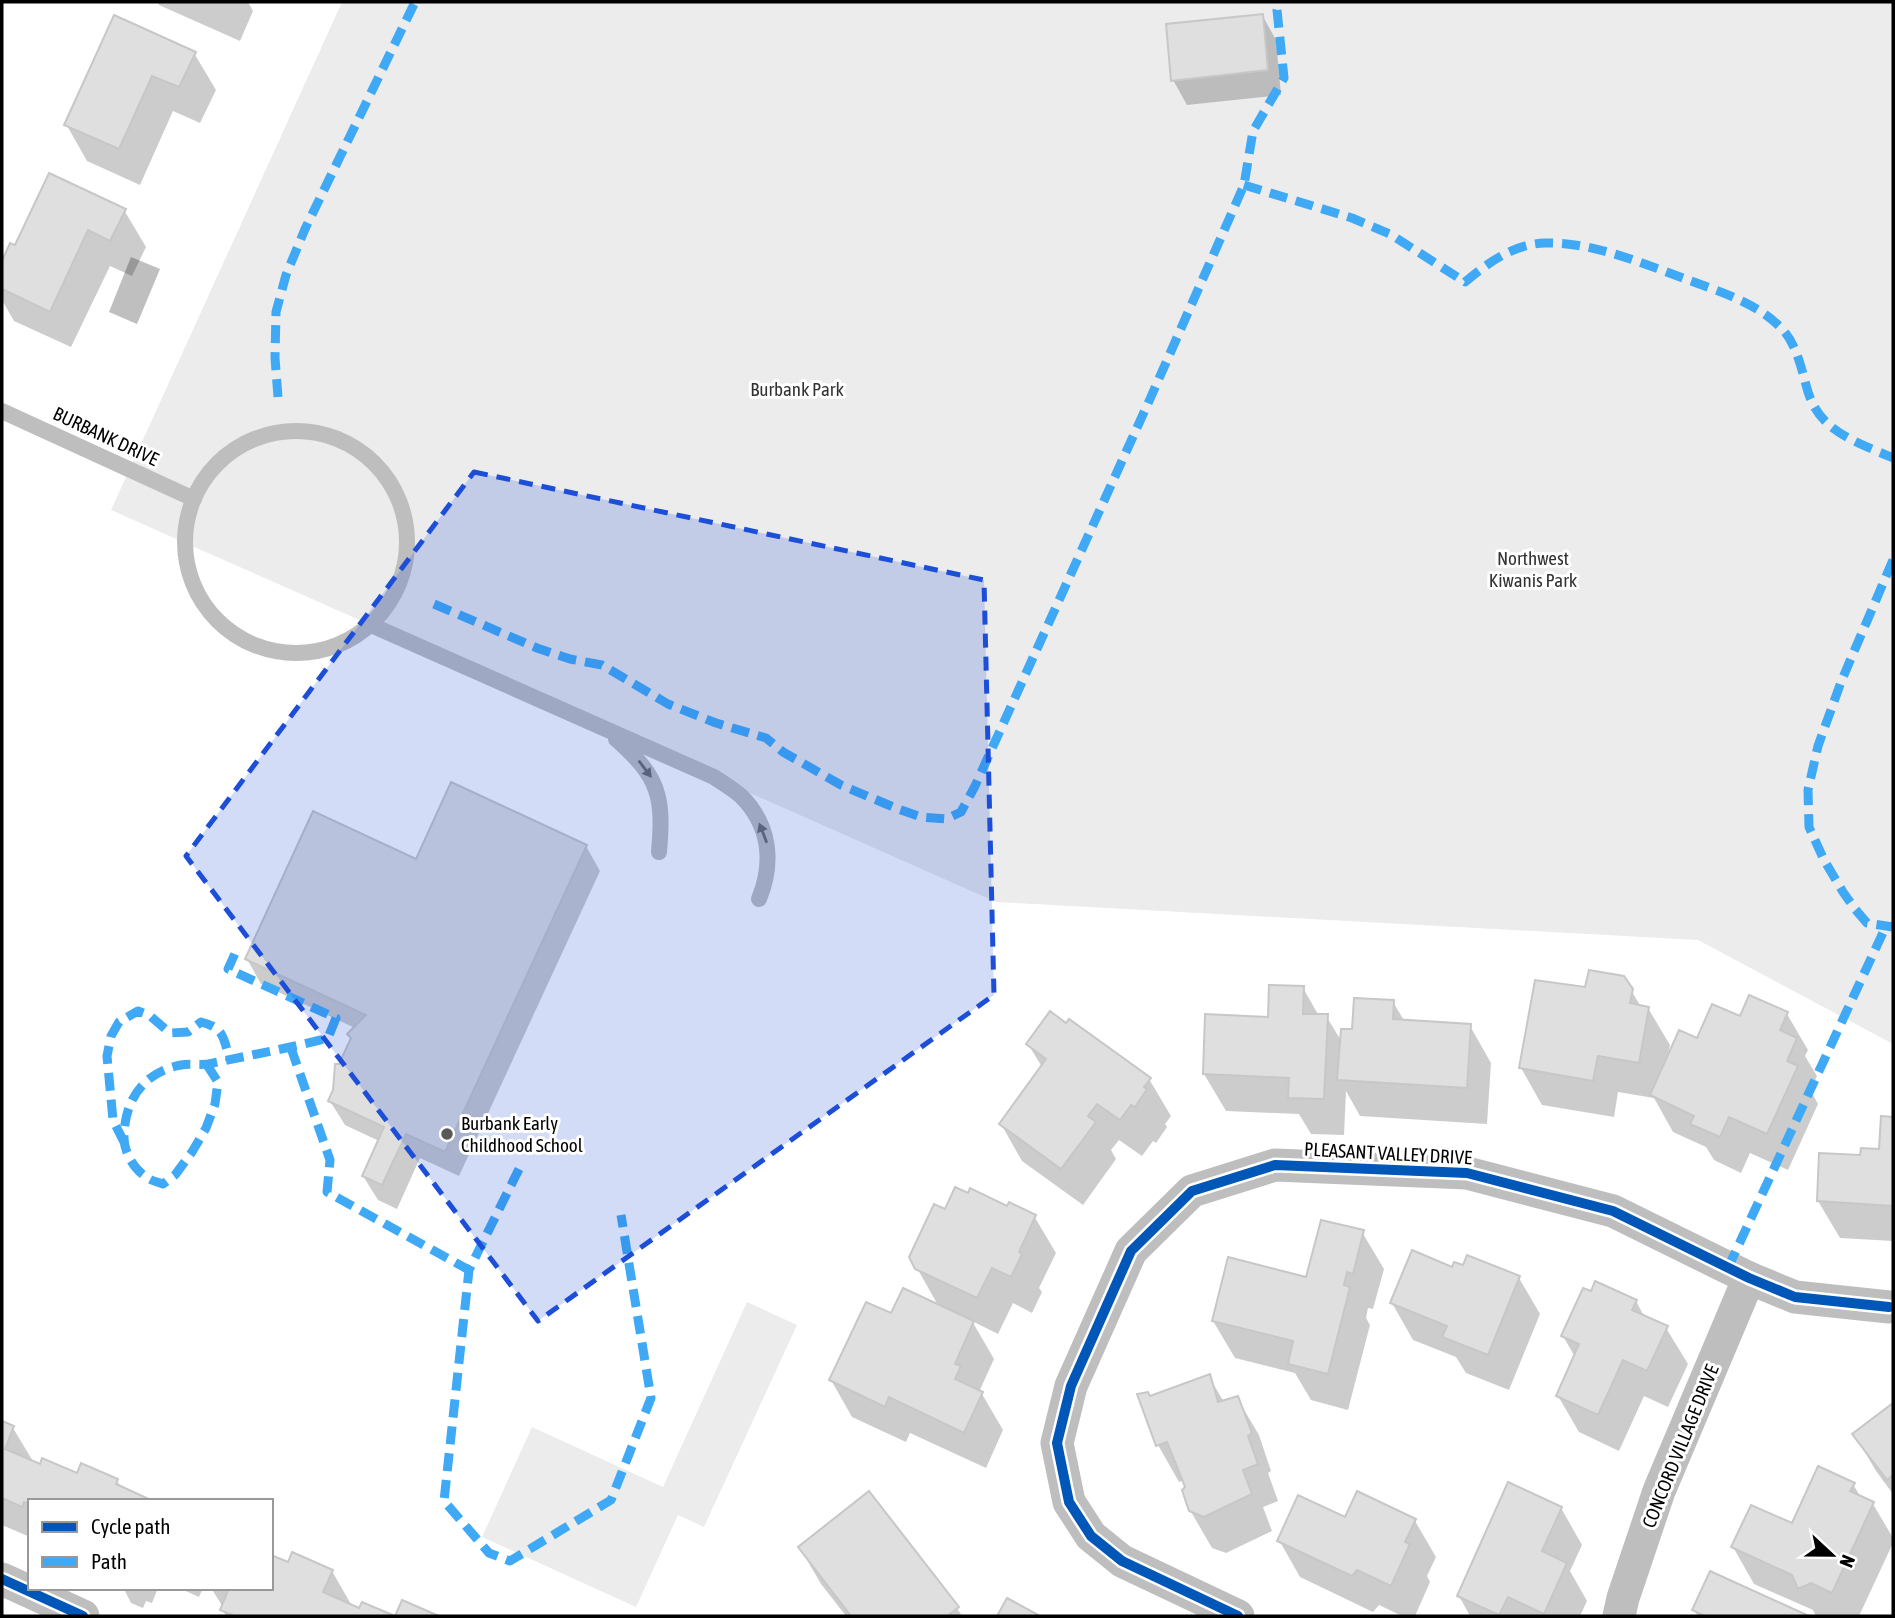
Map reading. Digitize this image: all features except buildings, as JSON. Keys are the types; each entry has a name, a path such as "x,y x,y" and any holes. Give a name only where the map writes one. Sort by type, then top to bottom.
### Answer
{"street":[{"name":"PLEASANT VALLEY DRIVE","path":"1238,1616 1122,1562 1091,1536 1069,1502 1057,1443 1071,1386 1130,1251 1192,1191 1275,1165 1467,1173 1613,1210 1749,1278 1796,1297 1889,1307"},
{"name":"CONCORD VILLAGE DRIVE","path":"1619,1616 1659,1491 1749,1278"},
{"path":"2,1579 83,1616"}],"lane":[{"name":"BURBANK DRIVE","path":"2,411 194,499"},
{"path":"299,431 325,435 349,444 371,459 388,479 401,503 406,528 407,555 400,581 389,605 371,625 346,642 318,652 288,654 258,648 231,633 210,613 194,587 186,558 186,527 194,499 207,476 225,457 247,442 273,433 299,431"},
{"path":"371,625 714,777 740,796 761,826 769,863 759,899"},
{"path":"594,724 640,760 653,779 660,800 662,827 659,852"}],"highlighted area":[{"path":"474,472 984,580 994,995 538,1321 186,856"}],"green space":[{"path":"342,2 1893,2 1893,1044 1698,940 996,902 111,510"},
{"path":"747,1302 797,1325 704,1527 678,1515 636,1607 482,1537 532,1427 663,1487"}],"shaded area":[{"path":"131,257 160,269 137,324 109,312"}],"marked path":[{"path":"278,397 276,312 286,275 305,229 415,2"},
{"path":"434,604 537,648 570,659 602,665 668,704 716,723 766,738 783,752 841,785 898,809 921,817 946,819 961,812 1150,399 1244,185 1253,131 1284,78 1277,10 1279,2"},
{"path":"1244,185 1352,218 1390,234 1465,282 1492,262 1522,247 1545,243 1563,244 1615,254 1736,298 1761,311 1790,339 1811,399 1826,422 1858,443 1893,458"},
{"path":"1893,560 1841,682 1818,746 1808,790 1809,827 1843,892 1867,923 1893,927"},
{"path":"1728,1268 1886,926"},
{"path":"207,1065 218,1082 215,1104 206,1128 175,1175 163,1184 151,1180 131,1161 124,1138 132,1100 146,1081 156,1074 181,1065 209,1064 328,1038 336,1018 228,969 237,949"},
{"path":"124,1142 113,1120 107,1056 111,1036 119,1022 138,1011 149,1015 170,1033 188,1032 201,1022 209,1024 222,1035 230,1060"},
{"path":"291,1048 330,1160 327,1192 469,1270"},
{"path":"519,1169 469,1270 444,1501 489,1553 510,1561 611,1500 651,1398 621,1215"}],"cycle path":[{"path":"1238,1616 1122,1561 1091,1536 1069,1502 1057,1443 1071,1386 1131,1251 1192,1191 1275,1165 1467,1173 1613,1211 1749,1278 1795,1297 1889,1307"},
{"path":"2,1579 83,1616"}],"place":[{"name":"Burbank Early Childhood School","path":"447,1134"}],"park label":[{"name":"Burbank Park","path":"797,389"},
{"name":"Northwest Kiwanis Park","path":"1533,569"}]}
